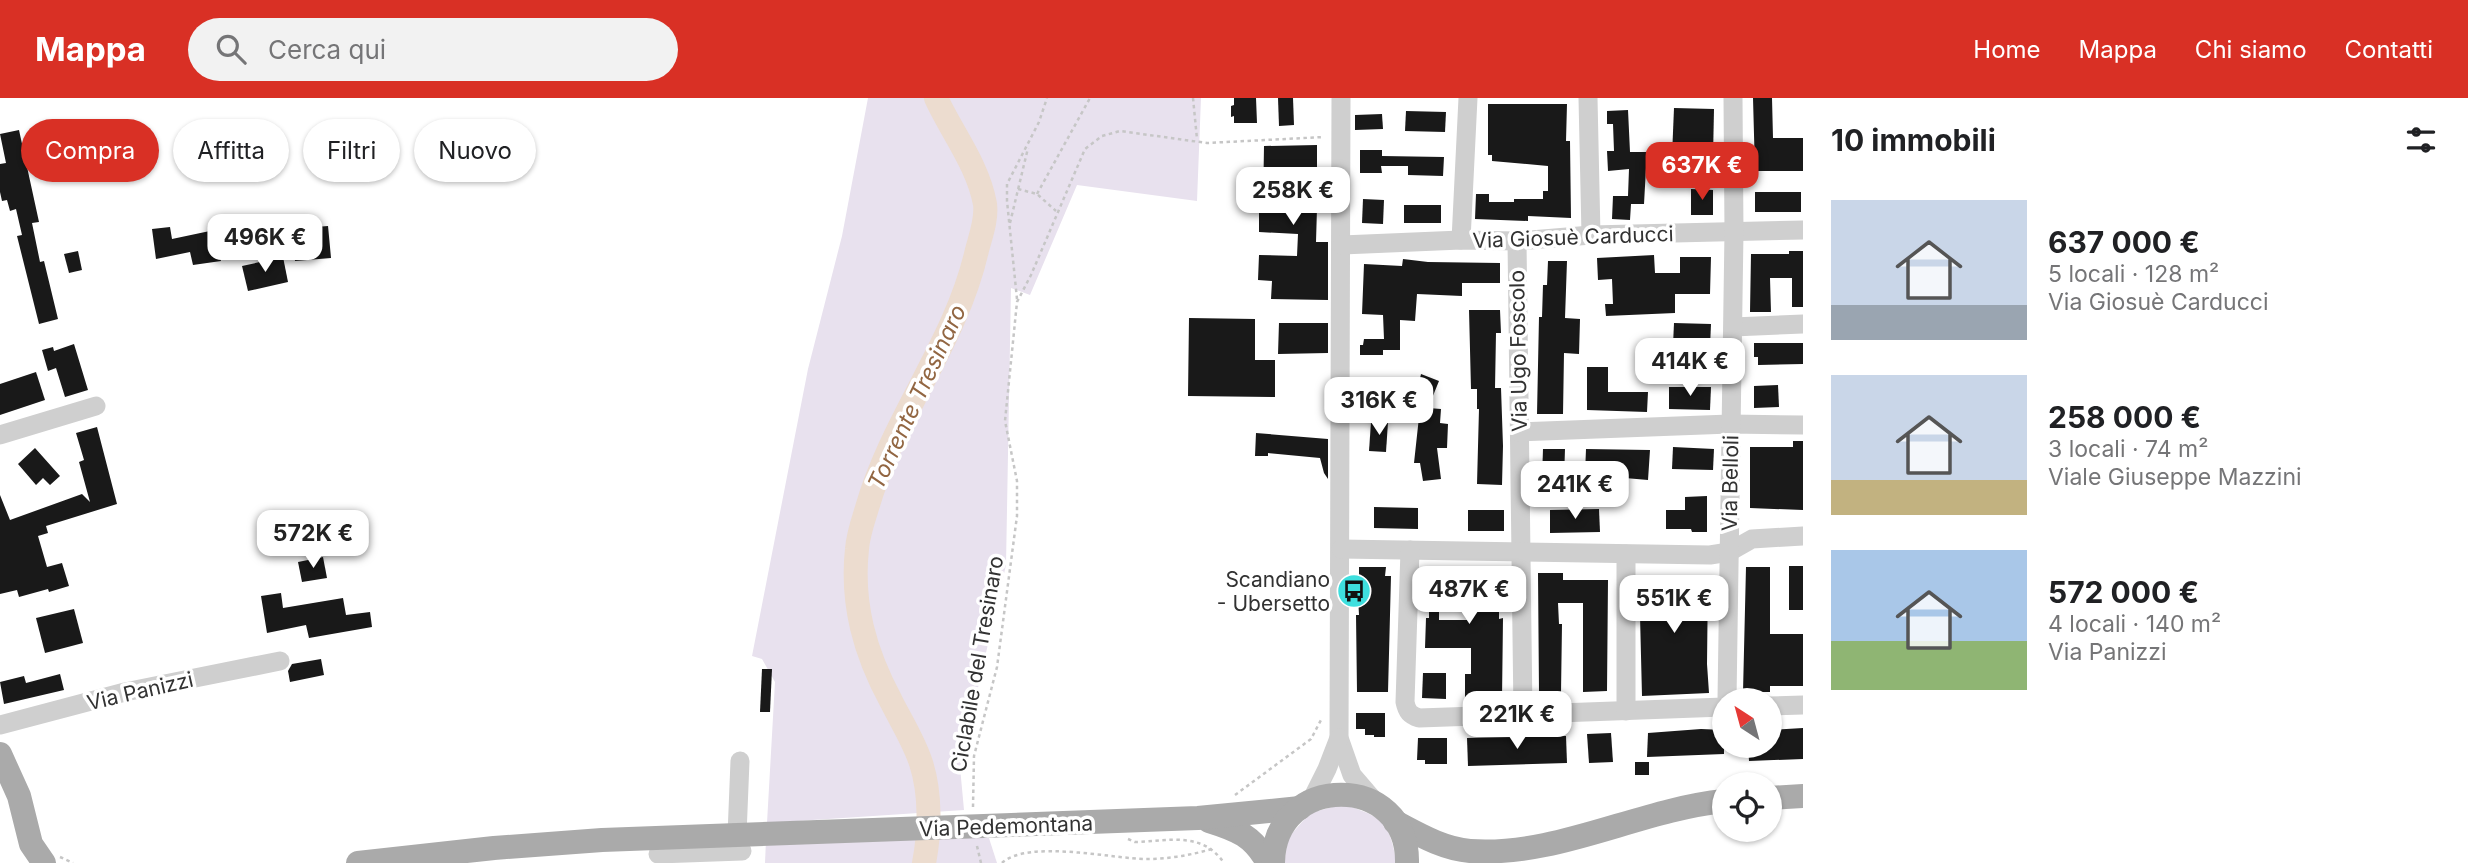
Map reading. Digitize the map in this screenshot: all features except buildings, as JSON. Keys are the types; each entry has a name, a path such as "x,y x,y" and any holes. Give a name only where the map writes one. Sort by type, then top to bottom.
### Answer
{"main road":[{"path":"0,754 19,796 31,844 44,863"},
{"name":"Via Pedemontana","path":"358,863 521,846 741,853 814,832 1198,818 1306,804 1329,795 1349,794 1436,842 1468,850 1504,850 1558,841 1671,810 1712,803"},
{"path":"1782,797 1803,796"},
{"name":"Via Pedemontana","path":"1271,863 1283,827 1306,804"},
{"path":"1387,813 1404,838 1407,863"},
{"name":"Via Pedemontana","path":"1198,818 1231,827 1245,834 1271,863"},
{"path":"21,863 25,839 24,822"},
{"name":"Via Pedemontana","path":"1438,863 1468,850"}],"street":[{"path":"1341,98 1339,738 1352,775 1387,813"},
{"path":"1461,240 1468,98"},
{"path":"1588,98 1591,235"},
{"name":"Via Belloli","path":"1727,688 1734,232 1733,98"},
{"name":"Via Giosuè Carducci","path":"1342,245 1803,230"},
{"name":"Via Ugo Foscolo","path":"1517,241 1523,714"},
{"path":"1733,327 1803,324"},
{"path":"0,435 96,406"},
{"path":"1519,432 1730,424 1803,425"},
{"path":"1341,549 1710,555 1729,552 1752,539 1803,536"},
{"path":"1410,550 1405,702 1409,714 1419,718 1712,707"},
{"path":"1626,554 1626,711"},
{"name":"Via Panizzi","path":"0,725 125,692 280,661"},
{"path":"1782,706 1803,705"},
{"path":"1306,804 1327,769 1339,738"},
{"path":"658,854 741,853 740,761"}],"path":[{"path":"1017,302 1007,184 1030,141 1047,98"},
{"path":"1037,194 1090,98"},
{"path":"1193,98 1197,139"},
{"name":"Ciclabile del Tresinaro","path":"974,815 974,757 997,667 1017,516 1017,481 1005,421 1017,302 1085,149 1102,136 1120,131 1207,142 1324,137"},
{"path":"1010,227 1030,141"},
{"path":"1018,189 1037,194 1056,212"},
{"path":"1230,798 1299,750 1315,734 1320,719 1338,703"},
{"path":"1127,836 1132,842 1191,841 1212,849 1224,863"},
{"path":"976,838 981,863"},
{"path":"1002,863 1019,854 1057,851 1163,859 1212,849"},
{"path":"1120,857 1120,863"}],"shaded area":[{"path":"868,98 1201,98 1197,201 1077,185 1030,295 1011,288 1006,565 960,767 964,810 767,823 775,682 762,659 752,656 808,369 842,236"},
{"path":"1344,804 1368,813 1382,823 1391,837 1397,863 1284,863 1288,838 1310,813"},
{"path":"988,835 997,863 765,863 766,840"}],"waterway":[{"name":"Torrente Tresinaro","path":"924,863 927,787 915,747 882,683 867,646 858,609 856,569 860,533 878,475 955,317 982,233 985,210 982,190 936,98"}],"place":[{"name":"Scandiano - Ubersetto","path":"1354,591"}]}
